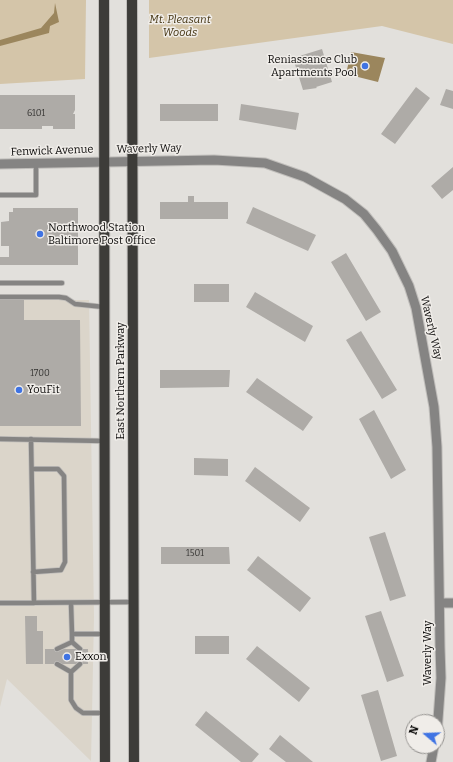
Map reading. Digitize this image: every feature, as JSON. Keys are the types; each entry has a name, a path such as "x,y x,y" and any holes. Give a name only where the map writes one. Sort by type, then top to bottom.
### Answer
{"main road":[{"name":"East Northern Parkway","path":"104,0 106,603 105,762"},
{"name":"East Northern Parkway","path":"132,0 134,762"}],"street":[{"name":"Waverly Way","path":"105,161 247,161 265,163 287,169 306,177 345,199 364,214 392,251 409,286 416,308 434,400 437,447 440,603 441,678 438,714"},
{"name":"Fenwick Avenue","path":"0,164 105,161"},
{"path":"440,603 453,603"}],"lane":[{"path":"0,195 36,195 36,164"},
{"path":"0,283 62,283"},
{"path":"0,297 59,297 66,298 75,304 105,307"},
{"path":"0,439 105,441"},
{"path":"31,439 34,603"},
{"path":"32,469 58,469 62,471 64,476 65,546 65,562 61,570 33,572"},
{"path":"0,604 134,602"},
{"path":"72,603 72,649"},
{"path":"72,634 106,634"},
{"path":"72,642 80,649"},
{"path":"57,650 72,642"},
{"path":"57,664 71,672"},
{"path":"71,664 72,700 76,708 83,713 106,713"},
{"path":"71,672 80,664"}],"shaded area":[{"path":"55,3 59,22 50,26 49,33 0,46 0,40 41,28 54,13"},
{"name":"Reniassance Club Apartments Pool","path":"351,52 385,58 378,82 346,74"},
{"path":"0,300 89,300 94,617 91,761 7,679 0,707"}],"green space":[{"path":"0,0 86,0 85,79 0,84"},
{"name":"Mt. Pleasant Woods","path":"149,0 453,0 453,44 382,26 149,58"}],"building":[{"path":"322,49 332,82 316,87 317,88 303,90 293,58"},
{"path":"416,87 430,98 395,144 381,134"},
{"path":"446,89 453,91 453,109 440,105"},
{"path":"0,95 75,95 75,110 73,114 75,114 75,129 53,129 53,126 42,126 42,129 0,129"},
{"path":"160,104 218,104 218,121 160,121"},
{"path":"241,104 299,113 296,130 239,120"},
{"path":"453,167 453,190 442,199 431,186"},
{"path":"188,196 194,196 194,202 228,202 228,219 160,219 160,202 188,202"},
{"path":"253,207 316,235 308,251 246,223"},
{"name":"Northwood Station Baltimore Post Office","path":"13,208 78,208 78,265 0,265 0,257 9,257 9,246 1,246 1,222 9,221 9,212 13,212"},
{"path":"346,253 381,312 366,321 331,262"},
{"path":"194,284 229,284 229,302 194,302"},
{"path":"255,292 313,326 305,342 246,307"},
{"path":"0,300 24,300 24,320 80,320 81,426 0,426"},
{"path":"361,331 397,390 382,399 346,340"},
{"path":"160,370 230,370 229,387 160,388"},
{"path":"257,378 313,417 303,431 246,392"},
{"path":"374,410 406,470 391,479 359,419"},
{"path":"194,458 228,459 228,476 194,475"},
{"path":"255,467 310,508 300,522 245,481"},
{"path":"385,532 406,596 390,601 369,537"},
{"path":"161,547 229,547 230,564 161,564"},
{"path":"258,556 311,598 300,612 247,570"},
{"path":"381,611 404,676 387,682 365,616"},
{"path":"25,616 37,616 37,631 43,631 43,664 26,664"},
{"path":"195,636 229,636 229,654 195,654"},
{"path":"257,646 310,688 299,702 246,659"},
{"name":"Exxon","path":"45,649 88,649 88,664 45,664"},
{"path":"378,690 397,756 381,761 361,695"},
{"path":"206,711 259,754 252,762 241,762 195,725"},
{"path":"280,735 313,762 286,762 269,749"}],"place":[{"name":"Reniassance Club Apartments Pool","path":"365,66"},
{"name":"Northwood Station Baltimore Post Office","path":"40,234"},
{"name":"YouFit","path":"19,390"},
{"name":"Exxon","path":"67,657"}]}
